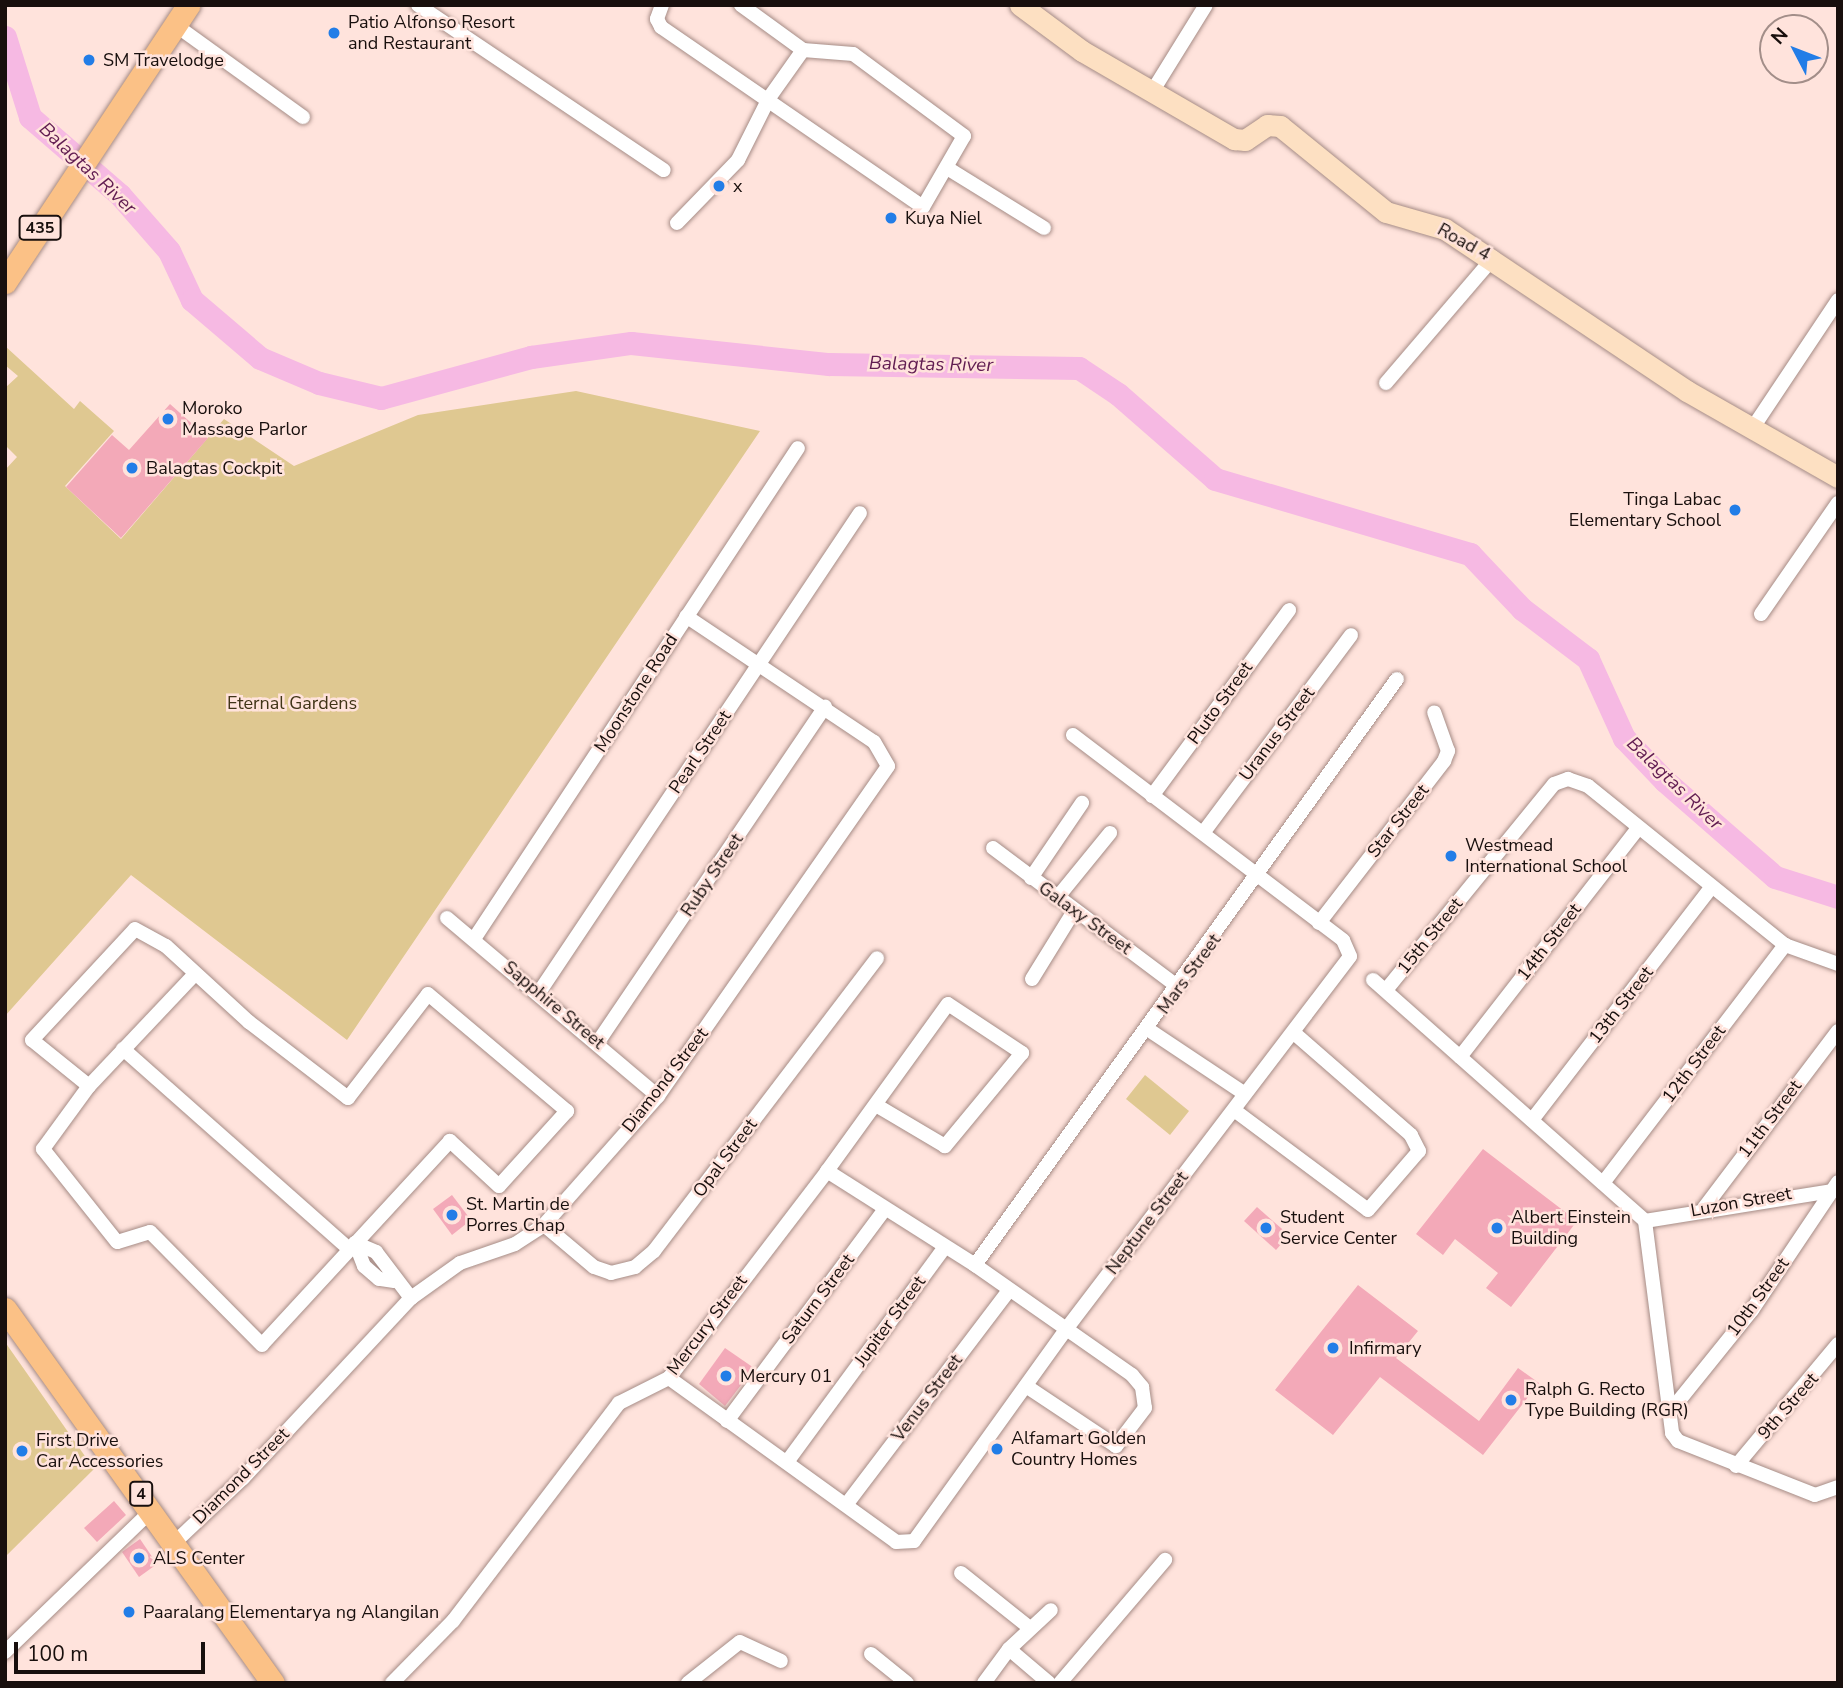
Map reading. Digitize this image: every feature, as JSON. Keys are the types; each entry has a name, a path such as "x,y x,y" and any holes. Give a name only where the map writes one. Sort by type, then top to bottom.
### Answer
{"main road":[{"name":"435","path":"5,282 181,14"},
{"name":"4","path":"5,1309 175,1542 273,1683"}],"street":[{"path":"418,5 664,170"},
{"path":"662,5 657,19 661,27 769,98 916,207 923,207 964,136 944,117 853,54 803,50 741,5"},
{"name":"Road 4","path":"1020,5 1053,33 1234,139 1245,140 1267,125 1280,127 1386,212 1445,229 1752,429 1838,477"},
{"path":"1152,92 1206,5"},
{"path":"181,14 303,117"},
{"path":"677,223 738,160 769,98 803,50"},
{"path":"947,168 1044,228"},
{"path":"1386,383 1493,258"},
{"path":"1752,429 1838,300"},
{"name":"Moonstone Road","path":"474,939 798,448"},
{"path":"1761,614 1838,503"},
{"name":"Pearl Street","path":"540,991 860,513"},
{"name":"Pluto Street","path":"1152,796 1289,610"},
{"name":"Diamond Street","path":"175,1542 243,1478 411,1298 460,1263 516,1244 544,1225 658,1096 888,766 874,743 686,616"},
{"name":"Uranus Street","path":"1203,833 1351,635"},
{"name":"Mars Street","path":"975,1265 1149,1030 1397,678"},
{"name":"Ruby Street","path":"598,1042 825,708"},
{"name":"Star Street","path":"1320,923 1444,761 1448,751 1434,712"},
{"name":"Neptune Street","path":"669,1378 896,1542 914,1541 1067,1328 1350,956 1349,945 1073,735"},
{"name":"15th Street","path":"1386,990 1554,784 1578,779 1638,828"},
{"path":"1031,878 1082,803"},
{"path":"1638,828 1710,889 1785,945 1838,964"},
{"name":"14th Street","path":"1460,1057 1638,828"},
{"path":"1057,898 1110,833"},
{"name":"Galaxy Street","path":"993,848 1178,987"},
{"name":"13th Street","path":"1532,1121 1710,889"},
{"path":"1032,979 1074,911"},
{"name":"Sapphire Street","path":"447,918 540,991 658,1096"},
{"path":"89,1086 32,1040 135,929 166,946 194,975 348,1098 428,994 568,1111 499,1186 450,1141 262,1345 150,1232 117,1242 43,1149 89,1086 194,975"},
{"name":"12th Street","path":"1602,1183 1785,945"},
{"name":"Opal Street","path":"544,1225 594,1267 611,1273 635,1266 654,1251 877,958"},
{"path":"1373,980 1645,1221 1673,1408 1672,1433 1678,1441 1815,1495 1838,1487"},
{"name":"Mercury Street","path":"392,1683 453,1621 619,1403 669,1378 827,1171 948,1004 1021,1053 946,1146 876,1105"},
{"path":"1149,1030 1245,1094"},
{"name":"11th Street","path":"1704,1208 1838,1031"},
{"path":"1234,1110 1368,1210 1419,1151 1411,1135 1294,1033"},
{"path":"123,1049 352,1247 376,1252 390,1266 394,1281 411,1298"},
{"path":"827,1171 884,1210 975,1265 1067,1328 1142,1387 1145,1408 1126,1437 1116,1446 1102,1441 1026,1386"},
{"name":"Luzon Street","path":"1645,1221 1704,1208 1836,1186"},
{"name":"10th Street","path":"1673,1408 1752,1310 1836,1186"},
{"name":"Saturn Street","path":"727,1421 884,1210"},
{"name":"Jupiter Street","path":"787,1462 944,1248"},
{"name":"Venus Street","path":"846,1505 1009,1290"},
{"name":"9th Street","path":"1736,1466 1838,1344"},
{"path":"5,1652 152,1510"},
{"path":"1060,1683 1165,1560"},
{"path":"961,1573 1030,1628"},
{"path":"984,1683 1009,1649 1051,1610"},
{"path":"690,1682 740,1642 781,1661"},
{"path":"1009,1649 1049,1683"},
{"path":"872,1654 907,1683"}],"green space":[{"name":"Eternal Gardens","path":"5,346 74,409 80,401 114,431 65,486 121,539 224,419 294,466 418,415 576,391 760,431 347,1040 131,875 5,1016 5,470 17,457 5,445 5,388 18,376 5,365"},
{"path":"1145,1075 1189,1111 1170,1135 1126,1099"},
{"path":"5,1342 94,1469 5,1557"}],"building":[{"name":"Balagtas Cockpit","path":"170,404 208,438 121,538 66,487 112,435 129,450"},
{"name":"Albert Einstein Building","path":"1483,1149 1577,1221 1511,1307 1486,1288 1498,1273 1455,1239 1443,1255 1416,1234"},
{"name":"St. Martin de Porres Chap","path":"452,1195 471,1220 452,1235 433,1209"},
{"name":"Student Service Center","path":"1257,1207 1289,1235 1276,1250 1244,1221"},
{"path":"1358,1285 1418,1331 1396,1358 1479,1421 1518,1368 1539,1383 1483,1455 1380,1377 1333,1435 1275,1390"},
{"name":"Mercury 01","path":"725,1348 754,1368 725,1406 699,1384"},
{"path":"114,1501 126,1515 97,1542 84,1528"},
{"name":"ALS Center","path":"140,1539 157,1564 139,1577 122,1552"}],"waterway":[{"name":"Balagtas River","path":"5,37 30,117 120,195 169,251 192,300 260,358 319,383 381,398 531,357 631,343 829,364 1079,368 1118,394 1215,479 1470,554 1522,609 1588,659 1624,738 1665,781 1775,877 1838,897"}],"place":[{"name":"Patio Alfonso Resort and Restaurant","path":"334,33"},
{"name":"SM Travelodge","path":"89,60"},
{"name":"x","path":"719,186"},
{"name":"Kuya Niel","path":"891,218"},
{"name":"Moroko Massage Parlor","path":"168,419"},
{"name":"Balagtas Cockpit","path":"132,468"},
{"name":"Tinga Labac Elementary School","path":"1735,510"},
{"name":"Westmead International School","path":"1451,856"},
{"name":"St. Martin de Porres Chap","path":"452,1215"},
{"name":"Student Service Center","path":"1266,1228"},
{"name":"Albert Einstein Building","path":"1497,1228"},
{"name":"Infirmary","path":"1333,1348"},
{"name":"Mercury 01","path":"726,1376"},
{"name":"Ralph G. Recto Type Building (RGR)","path":"1511,1400"},
{"name":"Alfamart Golden Country Homes","path":"997,1449"},
{"name":"First Drive Car Accessories","path":"22,1451"},
{"name":"ALS Center","path":"139,1558"},
{"name":"Paaralang Elementarya ng Alangilan","path":"129,1612"}]}
